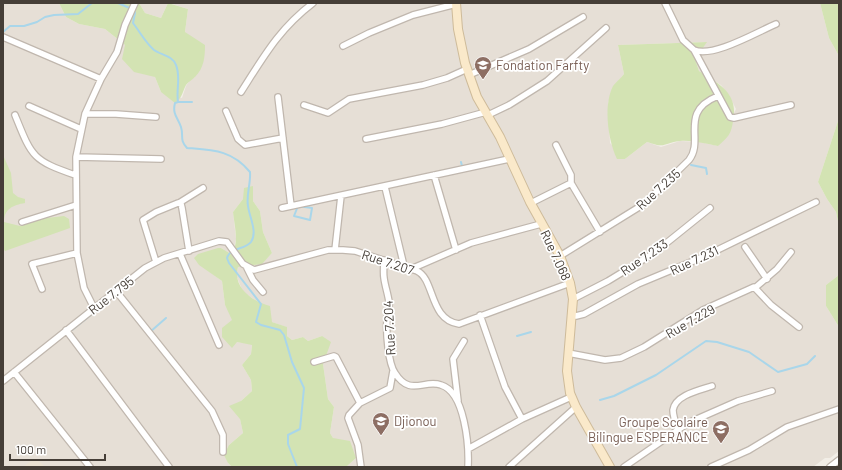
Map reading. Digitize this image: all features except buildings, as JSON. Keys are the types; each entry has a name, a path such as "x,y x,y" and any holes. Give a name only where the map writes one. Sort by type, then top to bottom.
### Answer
{"street":[{"path":"241,92 281,31 294,18 313,3"},
{"path":"343,46 368,33 414,15 456,3"},
{"name":"Rue 7.068","path":"456,3 458,29 468,72 477,97 487,114 541,224 560,256 570,283 573,299 567,371 571,396 610,467"},
{"path":"665,3 683,40 694,50 726,113 734,118 790,105"},
{"path":"94,308 84,288 76,252 76,157 85,114 101,79 117,52 130,11 134,4"},
{"path":"304,105 328,113 349,99 423,85 468,72 529,49 583,17"},
{"path":"694,50 703,52 718,49 776,24"},
{"path":"366,139 487,114 509,105 547,81 606,28"},
{"path":"4,37 101,79"},
{"name":"Rue 7.235","path":"560,256 644,204 689,160 693,154 695,125 699,109 706,101 718,96"},
{"path":"278,97 291,206"},
{"path":"29,106 81,128"},
{"path":"226,111 238,139 245,145 283,138"},
{"path":"85,114 116,114 156,117"},
{"path":"15,115 24,139 35,156 50,166 75,175"},
{"path":"556,145 571,176 571,183 600,232"},
{"path":"76,157 160,159"},
{"path":"282,208 385,187 509,159"},
{"path":"434,175 456,250"},
{"path":"531,203 571,183"},
{"path":"385,187 404,266"},
{"path":"156,262 143,220 156,212 179,203 203,188"},
{"path":"335,250 341,196"},
{"name":"Rue 7.231","path":"572,314 576,316 584,314 638,284 703,257 816,202"},
{"path":"179,203 182,208 189,251"},
{"path":"22,222 76,205"},
{"name":"Rue 7.233","path":"573,299 608,281 654,253 710,208"},
{"path":"411,269 471,243 541,224"},
{"name":"Rue 7.795","path":"3,381 94,308 156,262 219,241 227,242 248,268"},
{"path":"746,247 766,279"},
{"name":"Rue 7.207","path":"248,268 254,270 318,252 335,250 355,251 420,272 438,309 450,321 459,324 570,283"},
{"path":"42,289 32,264 76,252"},
{"name":"Rue 7.229","path":"568,353 605,360 621,358 644,347 703,310 756,287 778,269 791,252"},
{"path":"180,254 219,345"},
{"name":"Rue 7.204","path":"384,260 384,278 389,303 387,332 393,370 401,380 413,387 438,384 443,385 458,401 462,413 468,449 468,467"},
{"path":"248,268 253,280 263,292"},
{"path":"756,287 771,305 799,327"},
{"path":"116,291 212,411 223,435 223,452"},
{"path":"480,315 505,387 522,419"},
{"path":"66,330 169,467"},
{"path":"458,401 453,359 464,341"},
{"path":"314,362 334,356 336,357 360,403"},
{"path":"361,467 358,446 348,418 360,403 390,388 393,370"},
{"path":"14,372 90,467"},
{"path":"678,429 673,412 675,404 682,398 712,386"},
{"path":"624,467 678,429 702,416 756,395 772,391"},
{"path":"468,449 522,419 571,396"},
{"path":"509,467 576,407"},
{"path":"711,467 748,450 787,427 839,409"},
{"path":"830,467 839,460"}],"shaded area":[{"path":"3,3 59,3 66,17 79,24 105,29 125,45 155,77 161,92 182,98 186,86 190,80 195,77 185,32 188,9 169,3 820,3 829,38 839,56 839,118 818,182 836,212 839,226 839,275 826,285 826,306 839,327 839,451 830,458 825,458 813,467 346,467 356,458 333,438 330,433 334,407 328,399 323,364 322,336 308,341 303,337 292,340 287,336 286,327 272,322 261,304 243,292 236,275 238,267 262,263 272,253 263,232 260,211 253,201 253,186 233,212 236,239 233,252 231,254 221,248 202,266 222,281 225,305 233,320 237,342 252,344 251,354 242,365 251,380 252,391 241,401 240,419 243,433 229,445 228,463 232,467 3,467","holes":["706,42 695,59 699,71 721,85 729,95 736,109 718,146 700,142 680,141 661,147 647,142 625,159 610,143 608,103 614,86 624,74 618,45"]},
{"path":"139,3 168,3 161,18 145,13"},
{"path":"36,458 45,467 23,467 31,461"}],"green space":[{"path":"59,3 139,3 145,13 161,18 168,3 188,9 185,32 205,45 202,66 198,74 188,82 181,97 175,103 161,92 155,77 134,72 122,59 125,45 105,29 79,24 66,17"},
{"path":"820,3 839,3 839,56 829,38"},
{"path":"707,42 695,59 699,71 714,80 726,90 730,96 734,111 731,130 728,135 718,146 690,141 680,141 664,145 647,142 625,159 617,159 609,133 607,113 613,86 624,74 618,45"},
{"path":"839,118 839,226 836,212 818,182"},
{"path":"3,155 11,173 13,193 18,197 25,199 25,203 13,206 7,211 4,222 20,226 38,219 64,216 69,219 70,228 5,251 3,248"},
{"path":"253,186 253,201 260,211 263,232 272,253 262,264 238,267 238,281 245,292 251,297 270,306 272,322 287,327 287,336 292,340 303,337 308,341 322,336 331,342 323,364 328,399 334,407 330,433 333,438 350,441 356,458 346,467 232,467 224,455 229,445 243,433 240,419 229,406 241,401 252,391 251,380 242,365 251,354 252,345 237,342 232,348 222,337 222,328 232,320 225,305 222,281 199,265 194,258 198,254 218,248 221,248 231,254 234,250 236,239 233,212 243,199 244,188"},
{"path":"839,275 839,327 826,306 826,285"}],"waterway":[{"path":"3,32 10,26 24,26 37,22 45,17 78,14 92,3"},
{"path":"118,3 134,10 135,13 133,23 145,40 154,50 170,58 176,65 178,74 178,102 175,103 174,110 182,130 182,140 187,148 222,152 236,159 250,172 248,202 254,234 253,238 248,245 234,250 227,258 229,263 261,304 256,322 261,325 280,330 284,335 292,362 304,388 300,429 288,435 288,444 297,467"},
{"path":"178,102 192,102"},
{"path":"461,162 462,166"},
{"path":"691,165 706,168 707,174"},
{"path":"298,206 312,208 310,220 294,216 298,206"},
{"path":"72,330 107,302"},
{"path":"150,332 166,318"},
{"path":"517,336 531,332"},
{"path":"600,400 614,396 656,375 706,341 717,342 749,352 778,372 807,364 815,356"}],"place":[{"name":"Fondation Farfty","path":"483,80"},
{"name":"Djionou","path":"381,436"},
{"name":"Groupe Scolaire Bilingue ESPERANCE","path":"721,444"}]}
